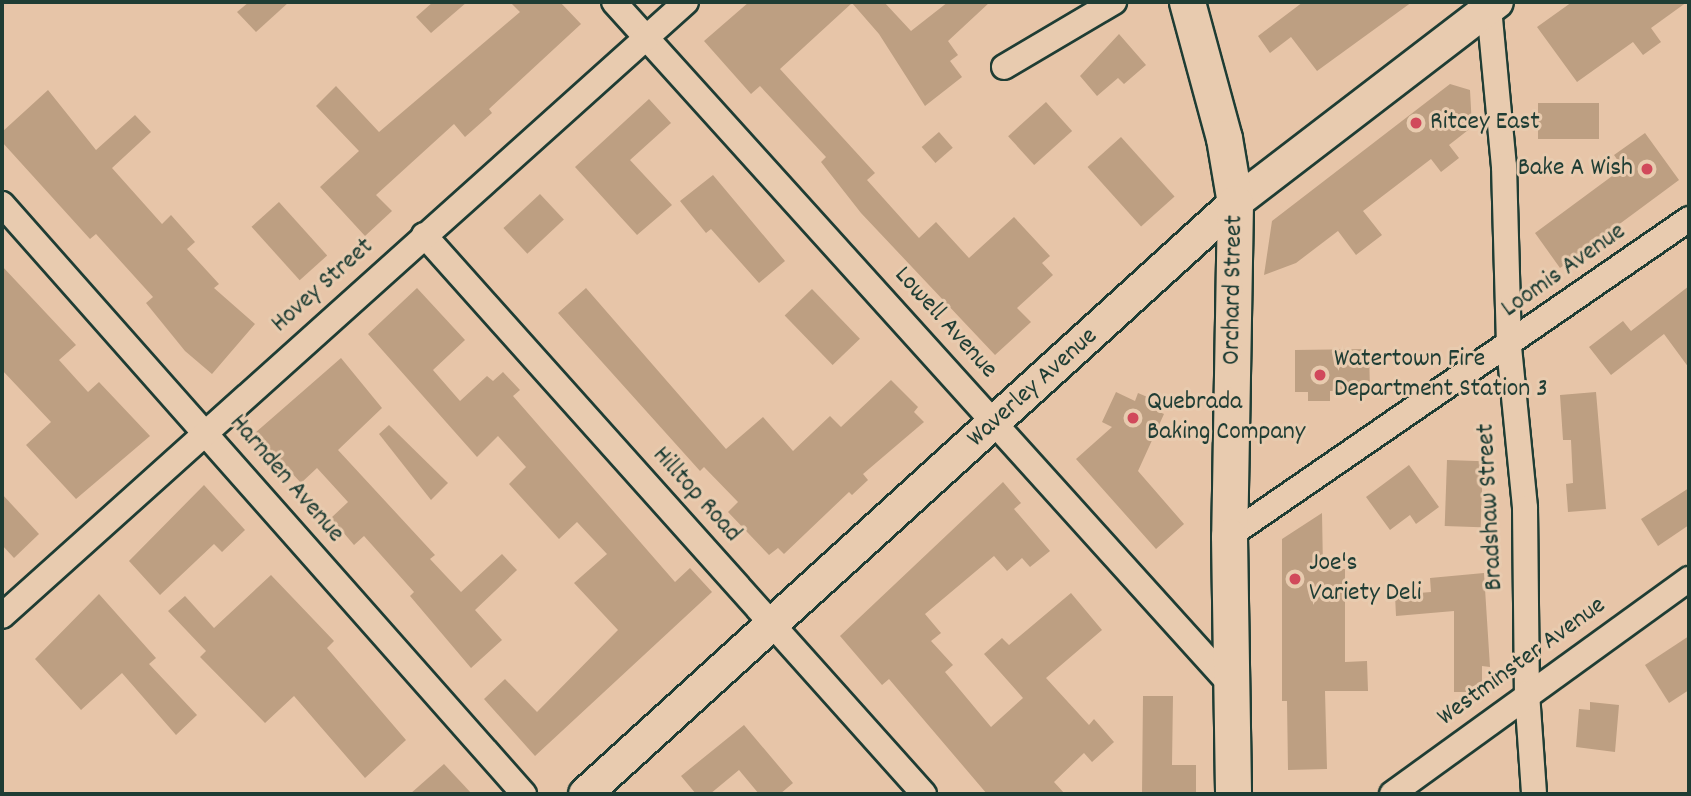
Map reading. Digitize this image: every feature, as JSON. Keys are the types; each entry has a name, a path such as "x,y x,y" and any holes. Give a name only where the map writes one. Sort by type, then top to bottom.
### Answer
{"main road":[{"name":"Orchard Street","path":"1187,2 1224,138 1235,203 1229,536 1233,794"}],"street":[{"name":"Lowell Avenue","path":"614,2 1231,685"},
{"name":"Hovey Street","path":"2,616 686,2"},
{"path":"1004,67 1114,2"},
{"name":"Waverley Avenue","path":"585,794 1235,203 1493,5"},
{"name":"Bradshaw Street","path":"1493,5 1504,166 1509,346 1525,508 1527,693 1534,794"},
{"name":"Harnden Avenue","path":"2,204 524,794"},
{"name":"Loomis Avenue","path":"1229,536 1509,346 1689,219"},
{"name":"Hilltop Road","path":"424,235 924,794"},
{"name":"Westminster Avenue","path":"1392,794 1527,693 1689,579"}],"building":[{"path":"249,2 289,2 256,32 237,12"},
{"path":"433,2 467,2 431,33 416,17"},
{"path":"510,2 560,2 581,24 489,109 492,113 465,137 454,124 376,195 392,211 365,236 320,187 359,151 316,106 336,86 379,132 520,12"},
{"path":"749,2 884,2 911,31 948,2 990,2 948,41 958,55 950,61 962,77 925,106 879,34 852,3 780,69 875,173 867,180 919,238 936,222 969,258 1014,217 1050,256 1042,263 1053,275 1017,308 1031,322 995,355 861,213 821,162 826,157 760,86 751,94 704,41"},
{"path":"1303,2 1412,2 1317,71 1291,37 1270,53 1258,36"},
{"path":"1572,2 1687,2 1651,28 1661,42 1643,55 1633,42 1577,82 1537,27"},
{"path":"1119,34 1146,65 1124,84 1118,78 1097,96 1080,76"},
{"path":"1450,84 1470,90 1472,127 1449,145 1459,158 1441,172 1431,159 1363,211 1382,235 1356,255 1338,231 1296,263 1264,275 1272,221"},
{"path":"48,90 96,150 135,115 151,132 112,168 162,224 171,215 195,242 187,249 219,284 214,288 255,324 212,374 185,351 146,303 153,297 96,234 90,239 2,142 2,132"},
{"path":"649,99 671,123 630,160 672,205 637,235 575,167"},
{"path":"1046,102 1072,131 1034,165 1008,136"},
{"path":"1538,103 1599,103 1599,139 1538,139"},
{"path":"939,132 953,148 935,163 922,147"},
{"path":"1645,133 1679,180 1560,268 1535,233 1623,168 1614,155"},
{"path":"1121,137 1175,196 1141,227 1088,167"},
{"path":"713,175 785,261 759,283 711,229 706,233 680,201"},
{"path":"540,194 564,220 527,254 503,228"},
{"path":"279,202 327,256 300,280 252,227"},
{"path":"2,266 76,345 59,360 88,392 99,382 150,436 76,499 26,445 51,422 2,370"},
{"path":"1689,286 1689,368 1664,334 1611,375 1589,347 1623,321 1631,331"},
{"path":"417,288 465,340 433,370 460,401 487,376 493,381 503,372 520,390 513,396 675,582 690,568 712,592 535,756 484,699 505,679 537,712 618,630 574,583 607,554 577,522 559,539 509,484 526,467 498,436 477,457 368,334"},
{"path":"586,288 726,449 763,417 793,451 830,416 841,427 891,380 918,407 914,412 924,422 863,474 868,480 852,495 849,492 784,554 778,548 769,555 728,512 738,502 704,467 700,471 558,313"},
{"path":"812,289 860,339 833,365 785,315"},
{"path":"1369,349 1370,391 1330,391 1330,401 1308,401 1308,392 1295,392 1295,350"},
{"path":"341,358 382,408 338,450 435,555 430,559 461,592 502,554 517,570 475,610 502,640 471,668 410,596 414,592 364,536 354,545 331,518 348,502 317,468 301,483 255,433"},
{"path":"1116,392 1135,401 1138,393 1159,402 1155,410 1164,414 1138,471 1184,524 1156,549 1076,459 1112,427 1102,422"},
{"path":"1596,392 1606,509 1568,512 1566,484 1573,483 1571,440 1563,440 1560,395"},
{"path":"389,425 448,483 431,500 379,434"},
{"path":"1447,460 1483,461 1481,527 1445,526"},
{"path":"1409,465 1439,507 1416,524 1410,515 1390,530 1366,497"},
{"path":"1003,482 1021,503 1014,509 1050,551 1030,567 1022,558 1007,571 994,556 925,614 941,633 931,641 953,665 945,672 991,727 1023,698 984,654 1002,638 1009,645 1071,593 1102,630 1046,678 1089,725 1094,719 1114,742 1092,762 1084,753 1054,782 1065,794 987,794 889,679 882,685 840,636"},
{"path":"204,485 245,530 222,552 214,544 160,595 129,561"},
{"path":"1689,488 1689,525 1658,546 1641,519"},
{"path":"2,494 39,534 14,558 2,545"},
{"path":"1322,513 1323,569 1345,569 1345,662 1367,661 1368,691 1325,691 1327,769 1288,770 1287,701 1282,701 1282,539"},
{"path":"1484,573 1490,667 1482,666 1482,692 1454,692 1454,611 1396,616 1395,595 1431,592 1430,578"},
{"path":"271,575 334,641 327,648 406,740 365,778 294,696 265,723 200,657 206,651 168,611 185,596 214,628"},
{"path":"99,594 156,658 149,664 197,715 176,735 122,673 81,710 35,659"},
{"path":"1689,636 1689,690 1669,703 1645,665"},
{"path":"1143,696 1173,696 1172,765 1196,765 1196,794 1142,794"},
{"path":"1590,702 1619,705 1615,752 1576,747 1579,709 1590,710"},
{"path":"744,725 793,783 780,794 759,794 739,770 710,794 696,794 681,776"},
{"path":"444,764 472,794 410,794"}],"place":[{"name":"Ritcey East","path":"1416,123"},
{"name":"Bake A Wish","path":"1647,169"},
{"name":"Watertown Fire Department Station 3","path":"1320,375"},
{"name":"Quebrada Baking Company","path":"1133,418"},
{"name":"Joe's Variety Deli","path":"1295,579"}]}
